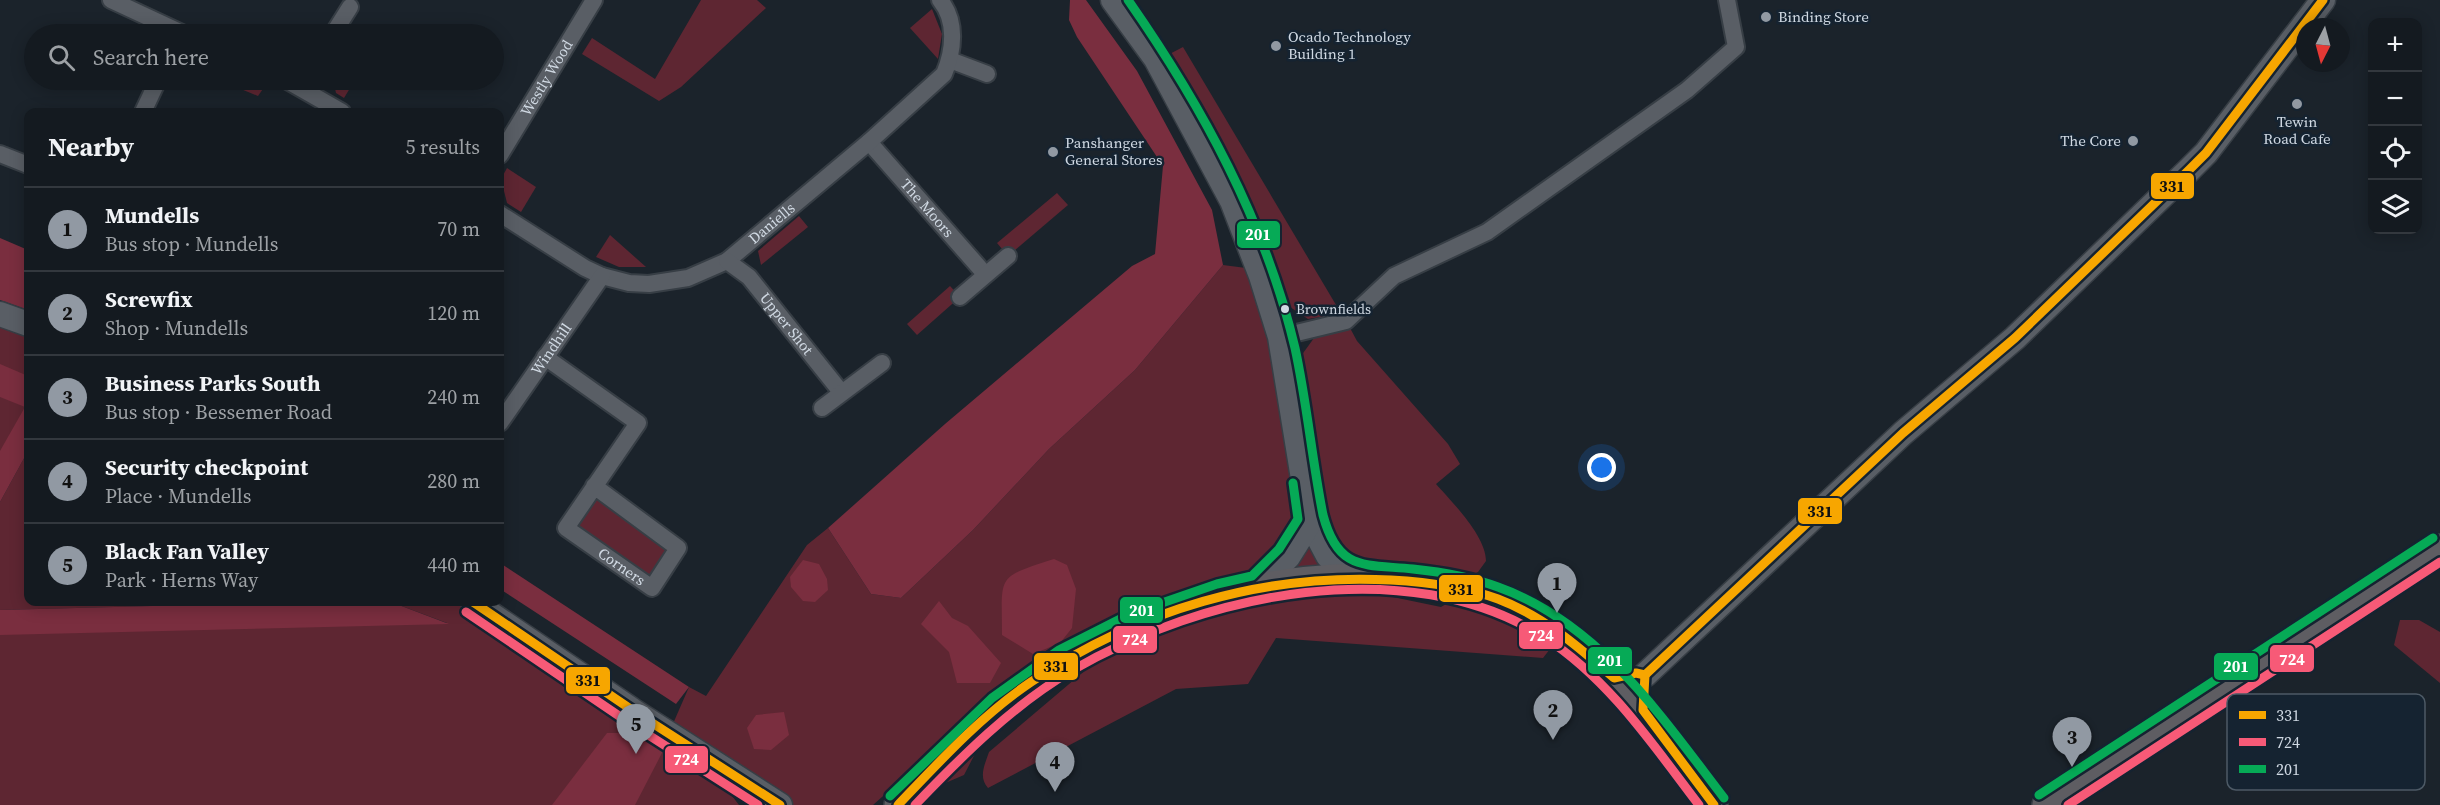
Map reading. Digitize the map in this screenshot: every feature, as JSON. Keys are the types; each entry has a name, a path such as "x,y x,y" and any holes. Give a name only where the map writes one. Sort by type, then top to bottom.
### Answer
{"main road":[{"path":"2046,805 2440,548"},
{"path":"898,805 1000,707 1065,661 1134,625 1221,595 1258,586 1360,578 1455,587 1499,600 1558,632 1614,678 1643,710 1714,805"}],"street":[{"path":"111,0 160,24"},
{"name":"Westly Wood","path":"504,148 594,0"},
{"path":"940,0 945,7 953,35 950,60 987,74"},
{"path":"1113,0 1156,59 1232,201 1262,276 1280,337 1310,522 1329,556 1360,578"},
{"path":"1280,337 1346,321 1394,276 1487,232 1687,90 1736,47 1727,0"},
{"path":"1643,710 1645,675 1903,434 2015,338 2190,169 2206,153 2323,0"},
{"path":"339,24 350,7"},
{"name":"Daniells","path":"504,217 585,268 602,276 629,283 670,283 688,278 727,261 869,142 944,74 950,60"},
{"path":"145,108 153,90"},
{"path":"313,90 337,108"},
{"name":"The Moors","path":"869,142 985,274"},
{"path":"0,154 24,163"},
{"path":"960,297 1008,256"},
{"name":"Upper Shot","path":"727,261 749,278 841,392"},
{"name":"Windhill","path":"504,417 602,276"},
{"path":"0,314 24,323"},
{"name":"Corners","path":"545,357 638,423 594,486 566,528 652,588 678,548 594,486"},
{"path":"822,408 882,363"},
{"path":"1258,586 1288,557 1310,522"},
{"path":"479,606 733,777 780,805"},
{"path":"1614,678 1636,673 1645,675"},
{"path":"733,777 746,805"}],"shaded area":[{"path":"701,0 757,0 766,8 681,87 659,101 582,54 592,38 655,79"},
{"path":"1070,0 1086,0 1137,71 1212,210 1223,265 1135,370 1049,449 973,530 901,598 871,594 828,528 945,424 1132,266 1155,254 1163,166 1077,37 1069,20"},
{"path":"932,9 942,34 938,59 910,28"},
{"path":"1183,47 1339,310 1333,315 1308,319 1290,307 1160,59"},
{"path":"243,90 262,90 258,96"},
{"path":"335,90 349,90 344,98"},
{"path":"507,168 536,187 521,212 507,203 504,174"},
{"path":"1057,193 1068,205 1008,256 997,243"},
{"path":"799,216 808,227 761,265 758,251"},
{"path":"610,235 646,267 619,267 596,257"},
{"path":"0,238 24,248 24,309 0,300"},
{"path":"1223,265 1246,268 1272,357 1284,441 1297,492 1298,512 1292,533 1281,551 1266,565 973,716 873,805 791,805 672,726 689,687 706,696 807,545 828,528 871,594 901,598 973,530 1049,449 1135,370"},
{"path":"950,286 960,297 917,335 907,324"},
{"path":"0,326 24,334 24,412 0,456"},
{"path":"1350,328 1357,341 1448,444 1460,464 1436,484 1467,520 1485,551 1486,561 1478,572 1464,578 1363,564 1344,558 1326,541 1317,503 1301,356 1314,338"},
{"path":"0,364 24,374 24,407 0,397"},
{"path":"24,409 24,458 0,502 0,451"},
{"path":"24,458 24,606 154,606 0,610 0,502"},
{"path":"600,499 664,546 666,557 653,576 644,577 579,532 577,522 591,501"},
{"path":"1311,543 1324,565 1323,569 1291,573 1290,566 1306,544"},
{"path":"1054,559 1067,565 1076,589 1072,628 1060,643 1033,654 1002,635 1003,590 1006,582 1021,570"},
{"path":"803,560 819,564 827,579 828,590 815,602 803,601 791,587 790,577"},
{"path":"504,566 689,687 676,704 504,592"},
{"path":"1325,591 1383,595 1441,607 1455,599 1466,599 1549,639 1550,649 1543,658 1276,638 1248,684 1176,689 988,788 985,784 983,770 989,752 1114,646 1143,632 1239,601"},
{"path":"939,601 952,618 968,626 1001,663 990,683 957,683 949,652 921,624"},
{"path":"154,606 402,606 449,624 0,635 0,610"},
{"path":"402,606 464,606 713,775 739,805 0,805 0,630 447,623"},
{"path":"2400,620 2419,620 2440,632 2440,683 2394,645"},
{"path":"1049,685 978,748 964,775 943,784 919,805 911,805 971,743"},
{"path":"784,712 789,735 771,750 754,749 747,728 756,715"},
{"path":"607,733 637,733 663,751 635,805 552,805"}],"transit line":[{"name":"201","path":"1128,0 1181,81 1205,123 1228,166 1267,255 1295,348 1323,515 1337,547 1345,556 1367,565 1435,572 1488,583 1534,603 1567,624 1625,675 1724,798"},
{"name":"331","path":"1645,675 1903,433 2015,338 2190,169 2206,153 2323,0"},
{"name":"201","path":"890,796 992,698 1059,650 1130,614 1217,584 1252,576 1279,549 1298,519 1293,483"},
{"name":"201","path":"2039,795 2433,538"},
{"name":"724","path":"2238,694 2440,562"},
{"name":"331","path":"898,805 961,740 995,709 1031,682 1114,635 1158,616 1203,601 1249,590 1343,579 1405,581 1459,588 1498,599 1530,614 1574,644 1614,678 1636,673 1645,675"},
{"name":"724","path":"915,805 969,750 1028,700 1071,671 1124,644 1181,621 1243,603 1306,592 1369,589 1431,595 1490,610 1544,637 1589,673 1629,714 1699,805"},
{"name":"331","path":"479,606 632,710 780,805"},
{"name":"724","path":"466,612 625,720 758,805"},
{"name":"331","path":"1645,675 1643,710 1714,805"},
{"name":"724","path":"2068,805 2227,701"}],"place":[{"name":"Binding Store","path":"1766,17"},
{"name":"Ocado Technology Building 1","path":"1276,46"},
{"name":"Tewin Road Cafe","path":"2297,104"},
{"name":"The Core","path":"2133,141"},
{"name":"Panshanger General Stores","path":"1053,152"},
{"name":"Brownfields","path":"1285,309"},
{"name":"Mundells","path":"1557,613"},
{"name":"Screwfix","path":"1553,740"},
{"name":"Black Fan Valley","path":"636,754"},
{"name":"Business Parks South","path":"2072,767"},
{"name":"Security checkpoint","path":"1055,792"}]}
